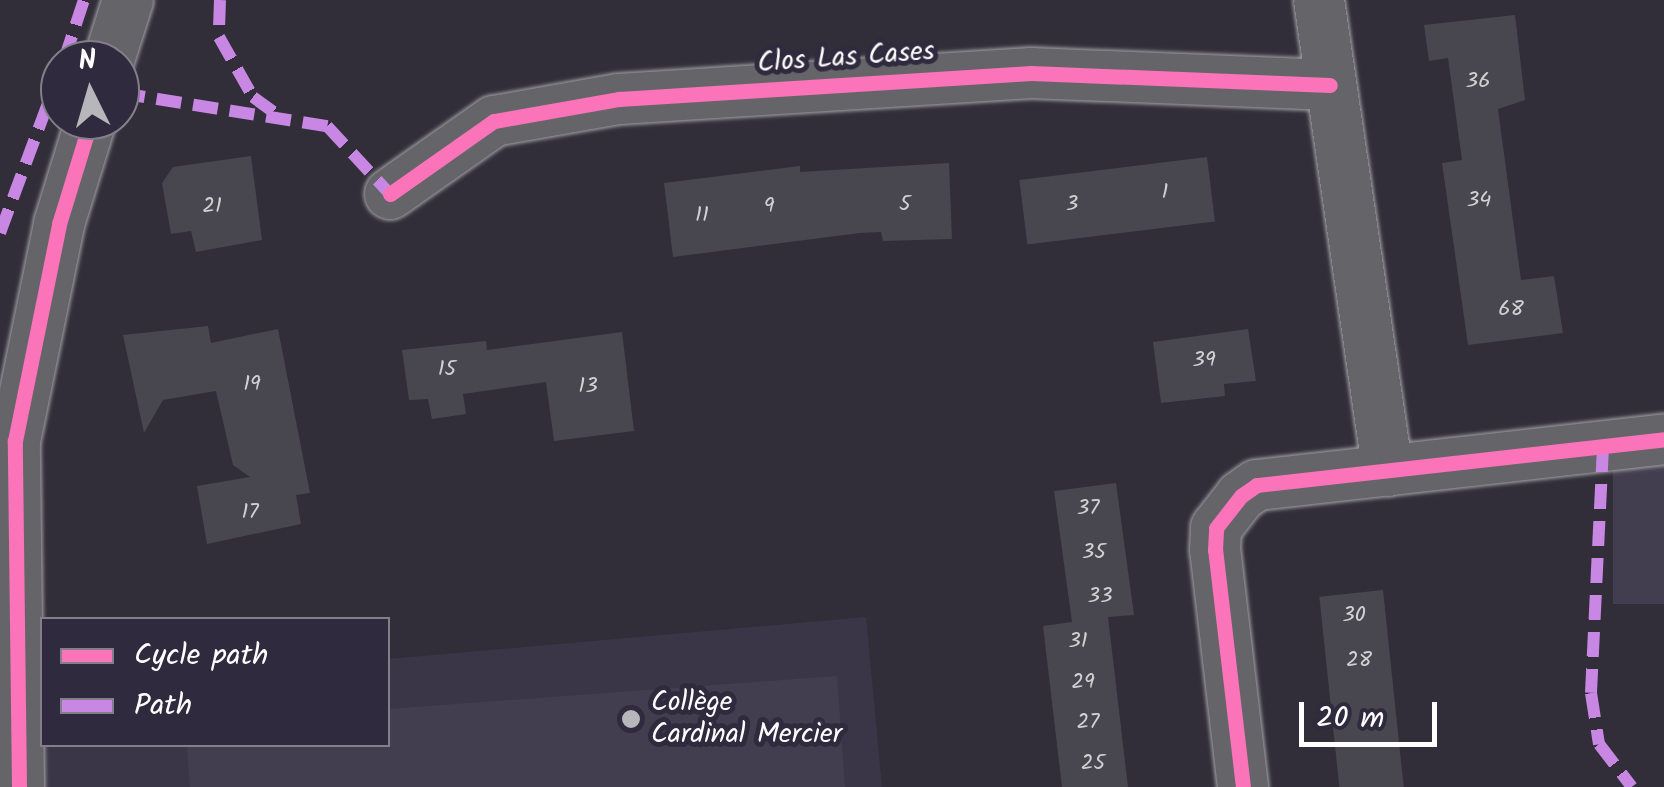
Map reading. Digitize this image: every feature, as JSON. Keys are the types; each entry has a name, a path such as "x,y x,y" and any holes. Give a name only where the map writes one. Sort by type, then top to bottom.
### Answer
{"street":[{"path":"115,40 128,0"},
{"path":"1318,0 1388,470"},
{"name":"Clos Las Cases","path":"390,194 494,121 619,99 1031,72 1330,84"},
{"path":"19,787 15,441 60,224 85,140"},
{"path":"1243,787 1216,528 1257,485 1664,439"}],"shaded area":[{"path":"1613,461 1664,461 1664,604 1613,604"},
{"name":"Collège Cardinal Mercier","path":"866,617 882,787 0,787 40,746 390,747 390,659"},
{"path":"837,676 845,787 190,787 187,747 390,747 390,709"}],"building":[{"path":"1515,15 1525,100 1498,109 1521,280 1554,276 1563,333 1468,345 1442,163 1462,160 1448,58 1429,61 1424,25"},
{"path":"251,156 262,240 196,252 191,231 171,234 162,183 173,167"},
{"path":"1207,157 1215,222 1027,245 1019,180"},
{"path":"949,163 952,239 883,241 881,232 860,233 673,257 664,183 800,166 800,172"},
{"path":"208,326 211,343 278,329 310,493 296,495 301,524 207,544 197,486 250,477 233,465 216,391 163,400 144,433 123,335"},
{"path":"1248,329 1256,381 1224,384 1225,396 1161,403 1153,342"},
{"path":"622,332 634,431 554,441 546,382 463,394 466,414 432,419 428,399 409,400 402,350 486,341 487,350"},
{"path":"1116,483 1134,615 1108,617 1128,787 1062,787 1043,626 1072,622 1054,491"},
{"path":"1383,590 1404,787 1339,787 1319,597"}],"marked path":[{"path":"71,40 84,0"},
{"path":"220,0 219,37 253,97 276,114"},
{"path":"140,96 327,126 390,194"},
{"path":"0,233 40,125"},
{"path":"1603,447 1591,693 1599,744 1632,787"}],"cycle path":[{"path":"390,194 494,121 619,99 1031,73 1330,85"},
{"path":"19,787 15,441 59,224 85,140"},
{"path":"1243,787 1215,550 1216,528 1241,496 1257,485 1664,439"}],"place":[{"name":"Collège Cardinal Mercier","path":"631,719"}]}
